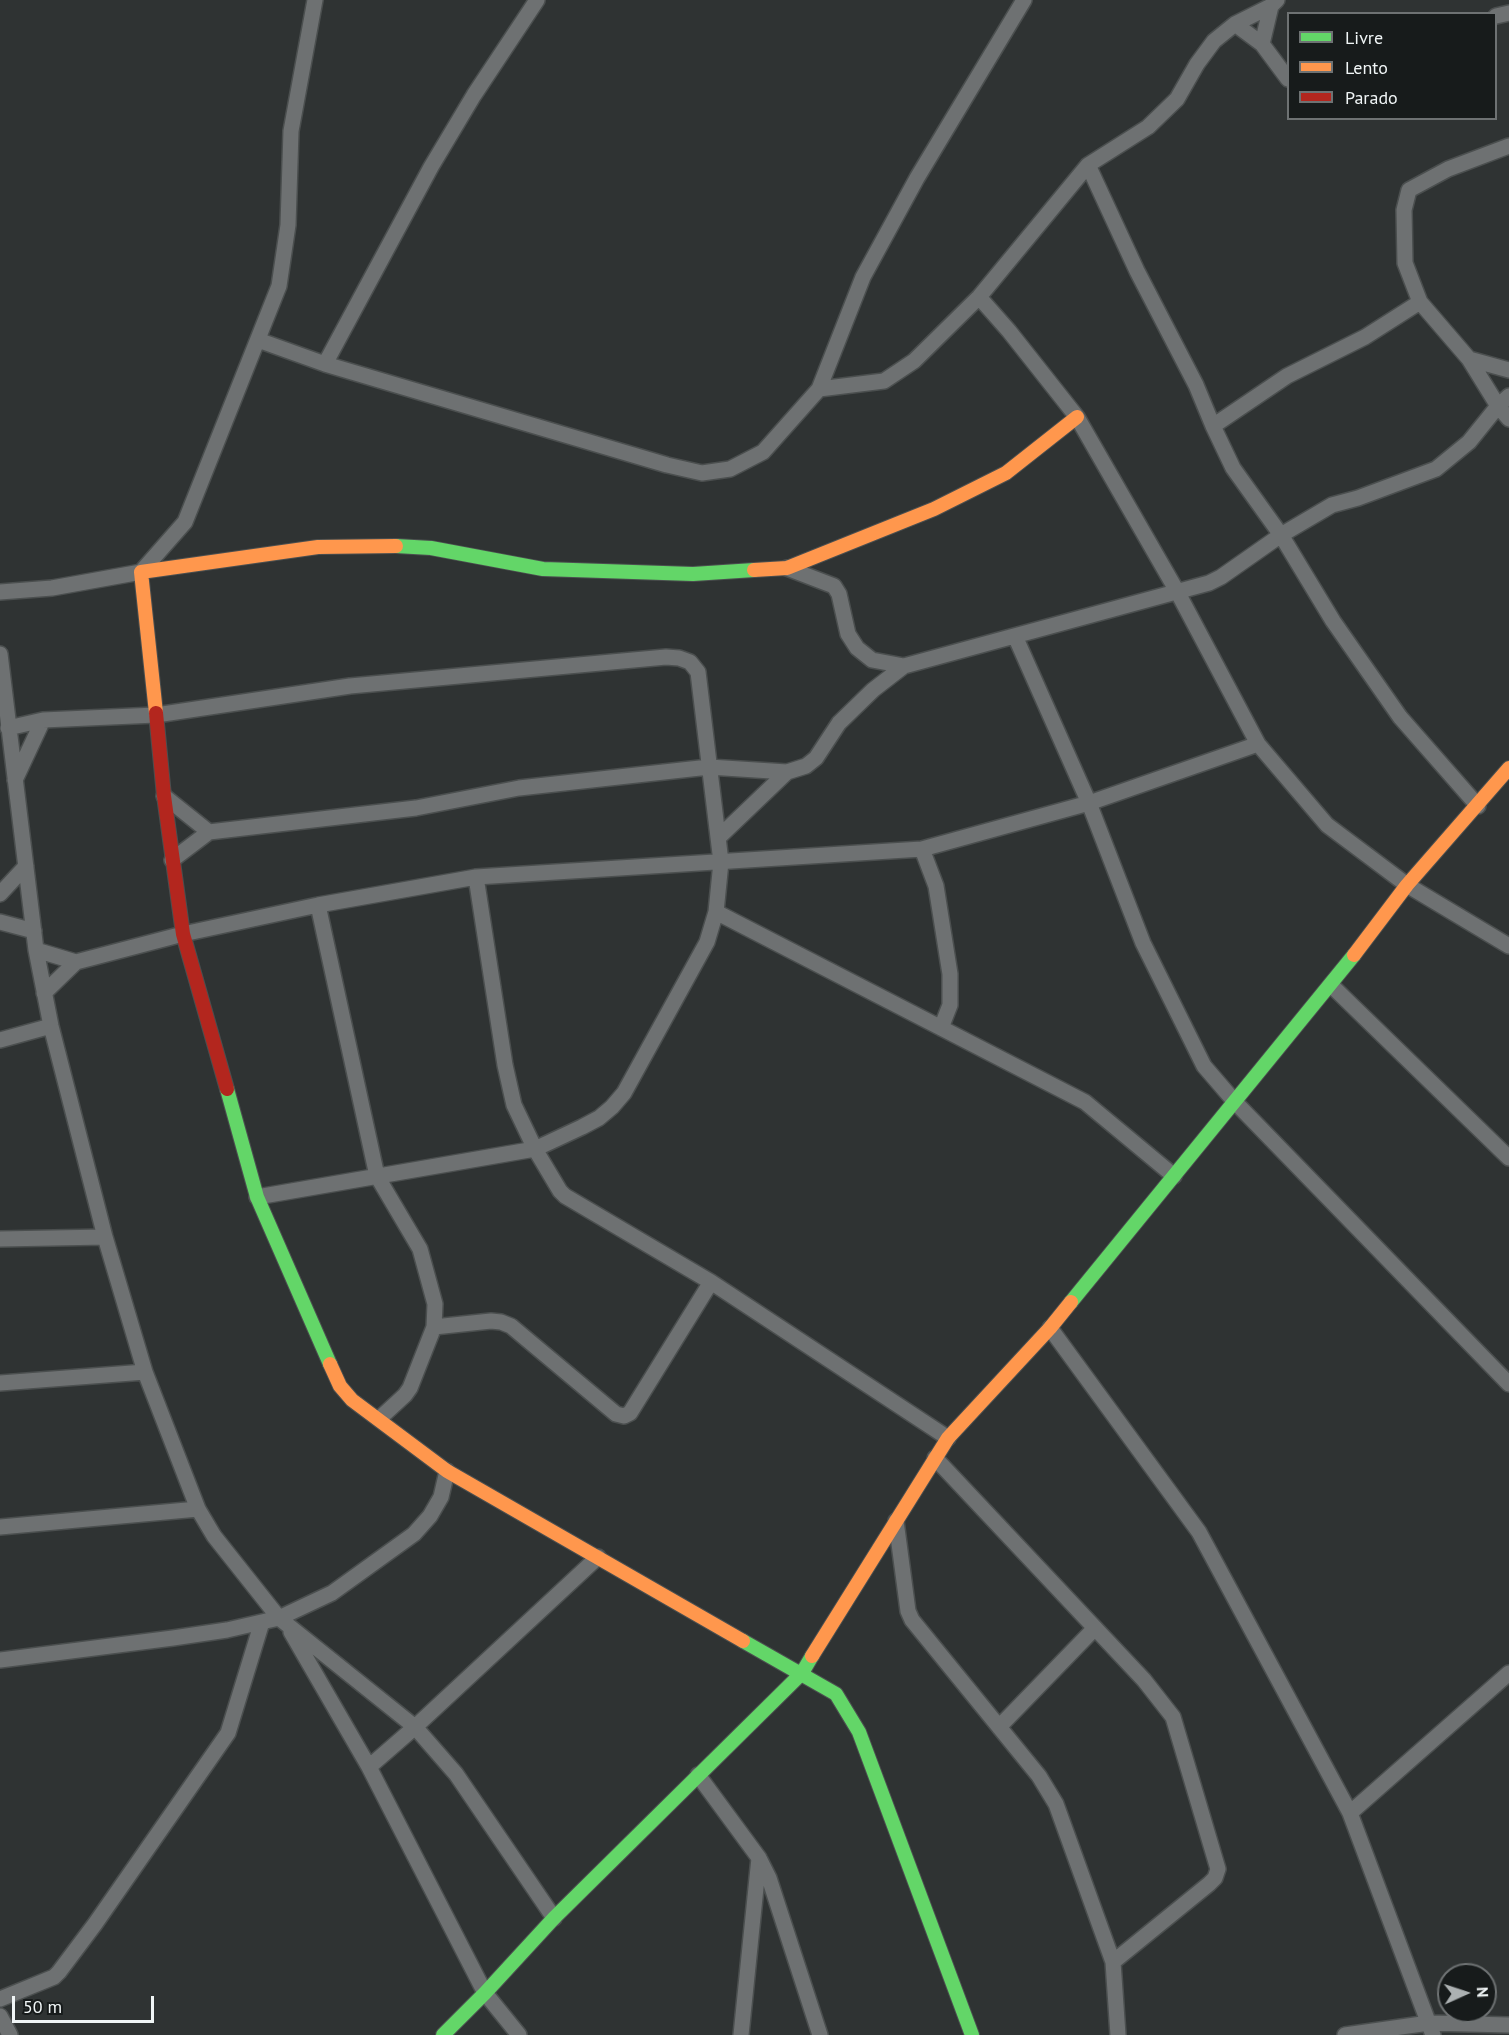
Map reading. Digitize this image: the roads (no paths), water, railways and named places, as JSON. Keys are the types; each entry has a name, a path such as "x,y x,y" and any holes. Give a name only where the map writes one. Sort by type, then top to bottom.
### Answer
{"street":[{"path":"315,0 291,131 288,225 279,286 185,522 141,572 164,796 183,934 257,1197 340,1386 352,1400 447,1471 836,1694 859,1732 972,2035"},
{"path":"325,364 431,167 474,95 537,0"},
{"path":"258,340 325,364 655,461 702,473 730,469 763,452 819,389 863,277 917,178 1024,0"},
{"path":"819,389 884,381 931,347 979,297 1088,165 1148,126 1177,99 1197,64 1214,41 1235,24 1274,3"},
{"path":"1262,44 1274,3"},
{"path":"1235,24 1262,44 1287,78"},
{"path":"1509,146 1448,169 1409,190 1404,210 1405,263 1420,302 1503,401 1509,420"},
{"path":"1088,165 1137,272 1196,385 1233,468 1281,535 1333,621 1400,717 1478,806"},
{"path":"979,297 1077,417 1178,593 1258,744 1327,825 1407,885 1509,946"},
{"path":"1213,426 1287,376 1365,337 1420,302"},
{"path":"1469,359 1509,369"},
{"path":"172,860 208,832 416,808 519,788 709,767 787,772 806,766 816,758 838,723 873,690 904,666 1178,593 1221,577 1281,535 1332,505 1358,498 1436,469 1468,442 1503,401"},
{"path":"0,592 52,588 141,572 318,547 430,548 543,568 693,574 787,568 934,509 1006,473 1077,417"},
{"path":"787,568 834,586 839,594 848,634 857,648 872,660 904,666"},
{"path":"1015,636 1089,803 1143,943 1204,1066 1235,1102 1509,1384"},
{"path":"0,654 36,950 44,993 105,1237 145,1371 198,1509 214,1536 282,1621 369,1767 485,1994 519,2035"},
{"path":"8,728 43,720 156,715 350,686 666,657 680,658 690,662 698,672 721,862 716,912 707,942 624,1093 599,1118 535,1149 257,1197"},
{"path":"15,781 43,720"},
{"path":"44,993 76,962 183,934 318,905 476,877 922,849 1089,803 1258,744"},
{"path":"443,2035 485,1994 555,1918 802,1673 948,1438 1050,1328 1331,985 1407,885 1509,768"},
{"path":"718,838 787,772"},
{"path":"164,796 208,832"},
{"path":"922,849 936,886 950,974 950,1005 941,1028"},
{"path":"0,894 26,866"},
{"path":"476,877 513,1105 560,1191 711,1281 948,1438"},
{"path":"318,905 377,1176 420,1249 435,1304 434,1327 410,1388 379,1419"},
{"path":"716,912 1085,1102 1174,1176"},
{"path":"0,922 34,931"},
{"path":"36,950 76,962"},
{"path":"1331,985 1509,1158"},
{"path":"0,1040 51,1026"},
{"path":"0,1239 105,1237"},
{"path":"434,1327 491,1321 512,1326 616,1414 624,1416 630,1413 711,1281"},
{"path":"1050,1328 1199,1532 1350,1813 1431,2029"},
{"path":"0,1383 145,1371"},
{"path":"935,1458 1143,1680 1173,1717 1218,1869 1215,1878 1209,1884 1113,1962"},
{"path":"0,1660 173,1638 262,1622 282,1621 332,1593 414,1534 430,1516 441,1497 447,1471"},
{"path":"0,1527 198,1509"},
{"path":"896,1521 908,1611 912,1620 1038,1776 1056,1804 1113,1962 1118,2035"},
{"path":"369,1767 598,1557"},
{"path":"282,1621 415,1727 456,1774 555,1918"},
{"path":"0,1999 54,1977 59,1972 228,1733 262,1622"},
{"path":"999,1727 1095,1628"},
{"path":"1350,1813 1509,1673"},
{"path":"698,1775 759,1858 769,1878 820,2035"},
{"path":"741,2035 759,1858"},
{"path":"0,2016 10,2035"},
{"path":"1345,2035 1509,2025"}]}
